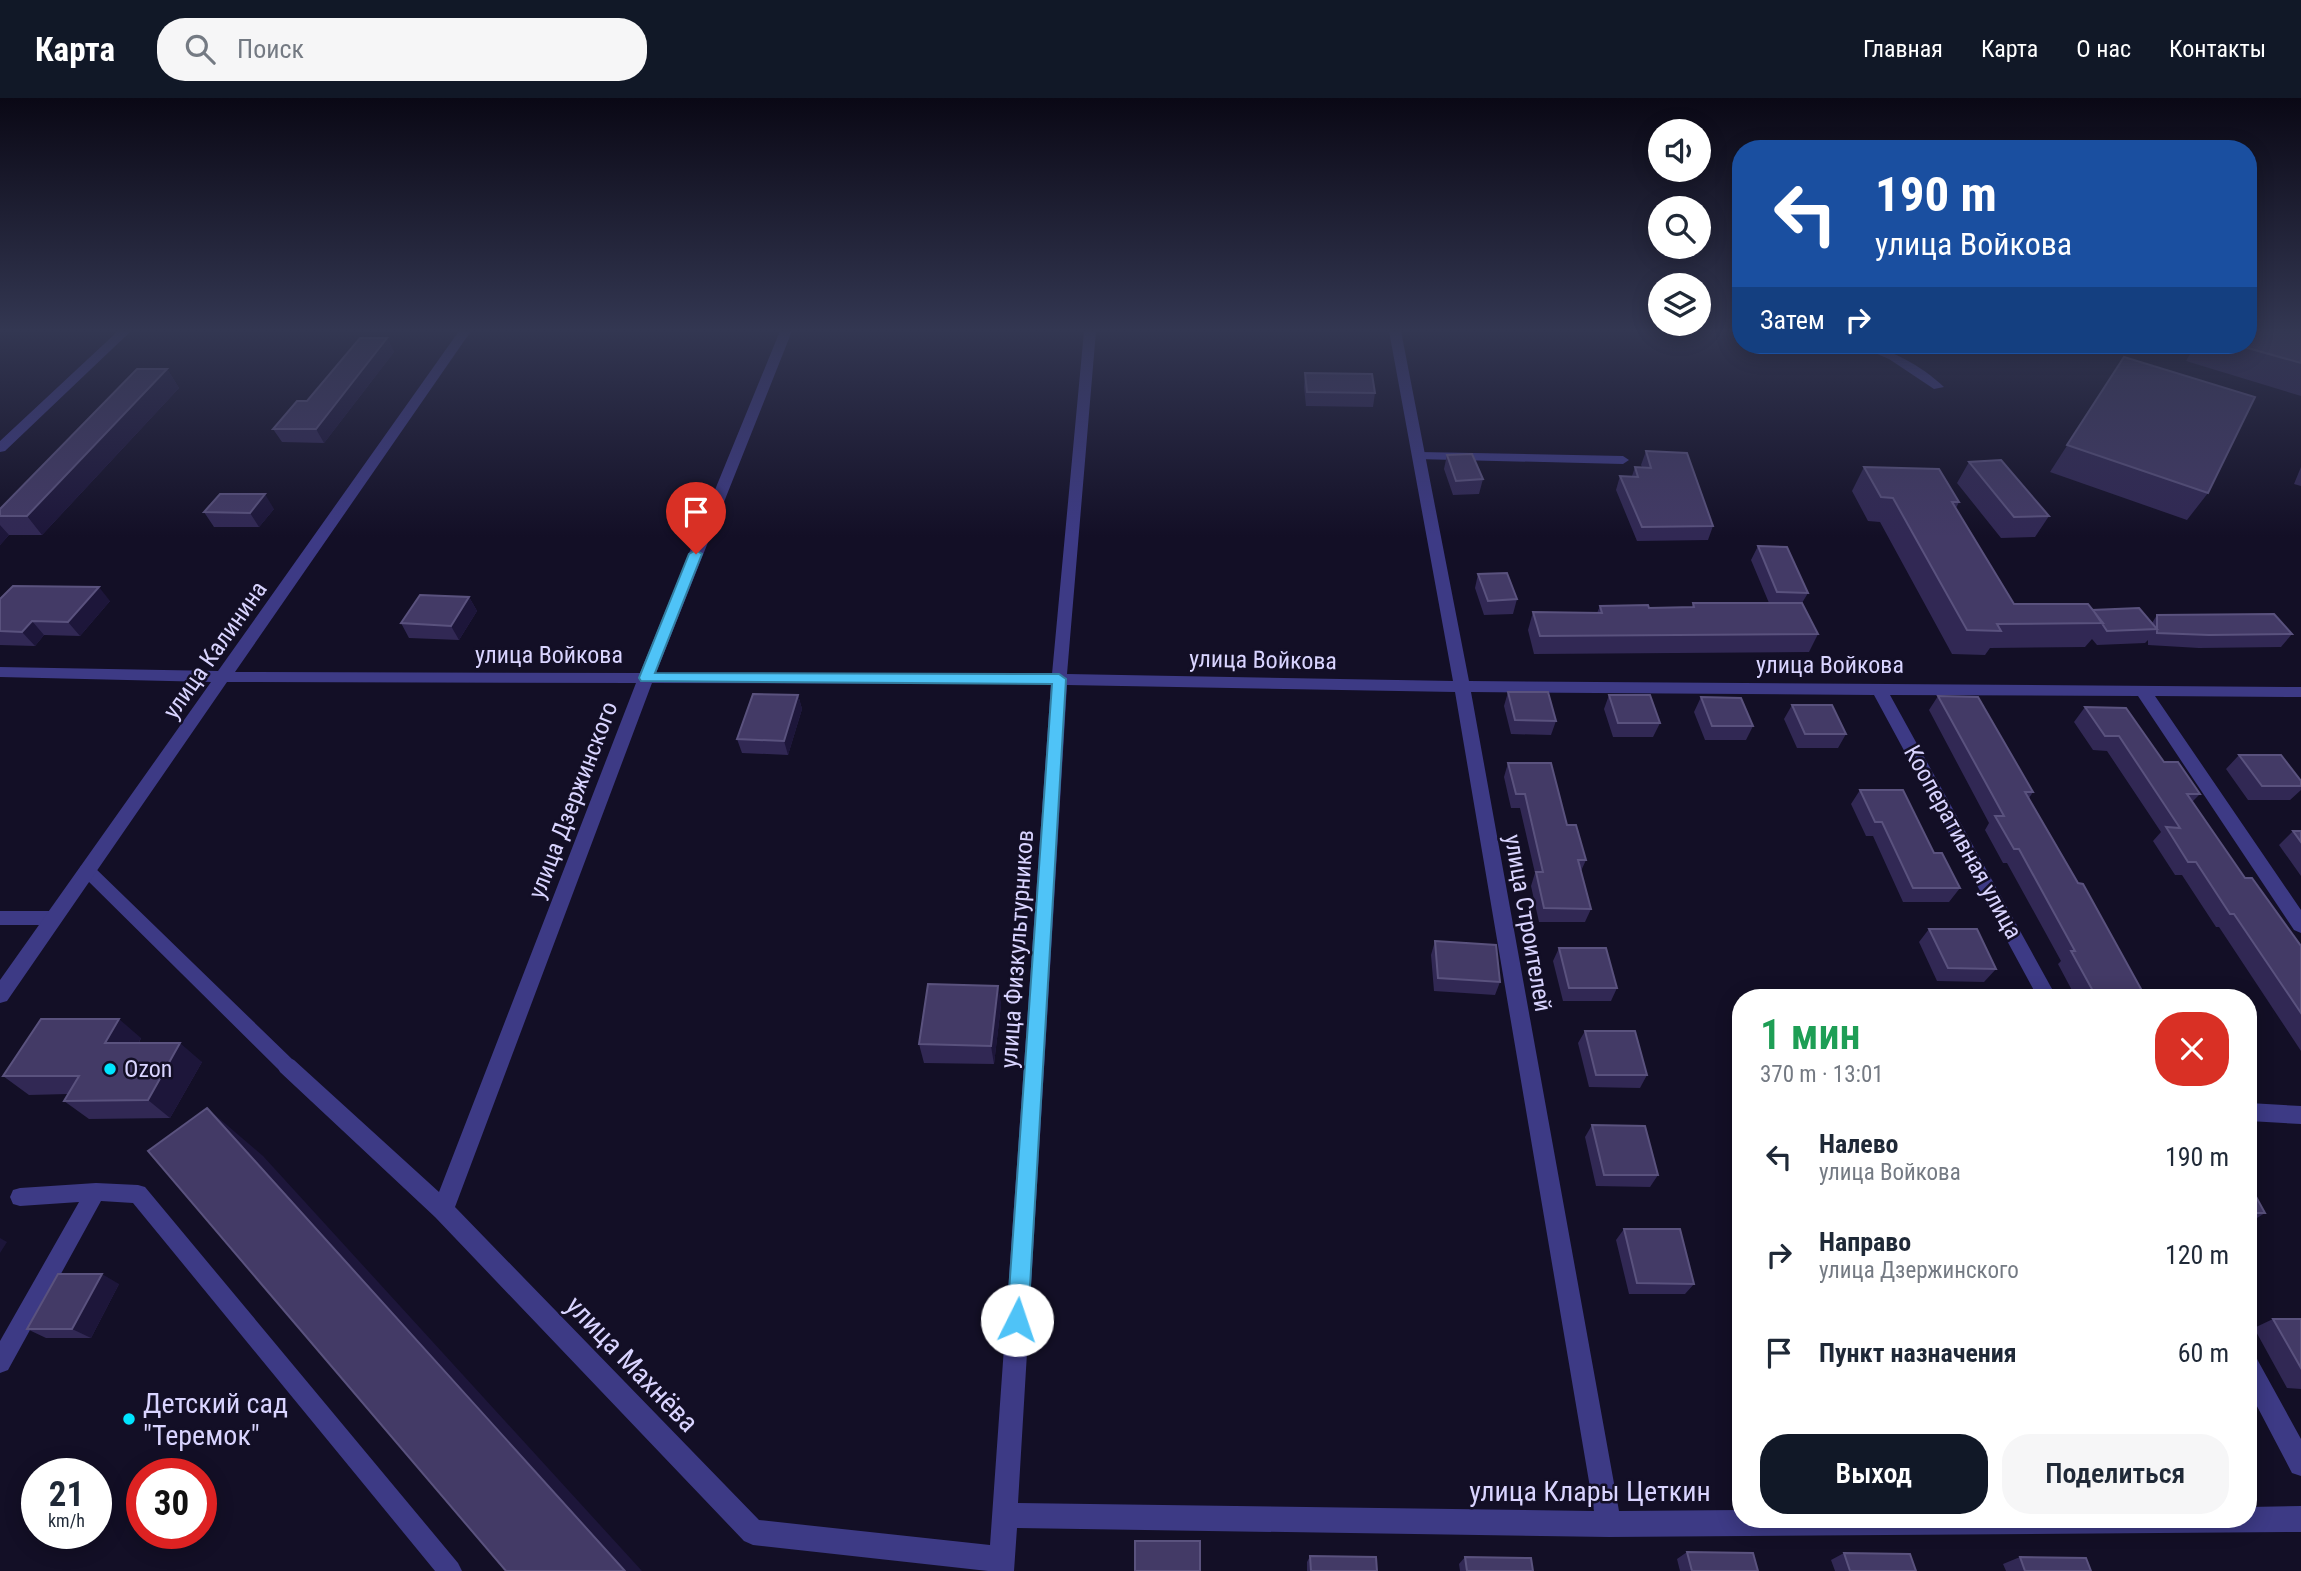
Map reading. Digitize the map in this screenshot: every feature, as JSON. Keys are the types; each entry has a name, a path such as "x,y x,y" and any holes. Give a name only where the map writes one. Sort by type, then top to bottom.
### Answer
{"street":[{"path":"0,448 52,400"},
{"name":"улица Калинина","path":"0,995 417,400"},
{"name":"улица Дзержинского","path":"443,1210 646,678 758,400"},
{"name":"улица Физкультурников","path":"1001,1565 1059,679 1084,400"},
{"name":"улица Строителей","path":"1409,400 1462,685 1609,1524"},
{"path":"0,672 224,677"},
{"name":"улица Войкова","path":"224,677 1059,679 2301,692"},
{"name":"Кооперативная улица","path":"1878,688 2044,989"},
{"path":"2142,690 2301,925"},
{"name":"улица Махнёва","path":"287,1066 443,1210 752,1532 1001,1565"},
{"path":"2257,1112 2301,1115"},
{"path":"2257,1382 2301,1464"},
{"name":"улица Клары Цеткин","path":"1005,1515 1609,1524 1732,1523"},
{"name":"улица Клары Цеткин","path":"2257,1519 2301,1519"}],"lane":[{"path":"1420,456 1623,460"},
{"path":"88,870 287,1066"},
{"path":"0,918 53,918"},
{"path":"20,1197 96,1192 138,1194 450,1571"},
{"path":"0,1362 96,1192"}],"building":[{"path":"107,400 138,400 27,516 0,516 0,509"},
{"path":"339,400 316,429 273,429 297,401"},
{"path":"2096,400 2254,400 2208,493 2067,445"},
{"path":"1646,451 1687,453 1713,526 1642,527 1620,476 1638,477 1635,467 1651,468"},
{"path":"1472,454 1483,479 1456,481 1447,455"},
{"path":"2001,460 2049,516 2014,517 1969,462"},
{"path":"1864,467 1939,469 1959,502 1952,502 2014,604 2088,604 2103,623 1997,624 2001,631 1967,630 1893,498 1881,497"},
{"path":"220,494 265,494 250,513 204,512"},
{"path":"1758,546 1787,547 1808,593 1777,592"},
{"path":"1507,573 1517,599 1488,601 1478,574"},
{"path":"13,586 99,587 68,622 32,621 22,632 0,631 0,599"},
{"path":"420,595 469,597 451,626 401,623"},
{"path":"1693,603 1802,603 1818,634 1540,636 1533,612 1602,613 1600,606 1694,607"},
{"path":"2139,608 2157,629 2107,631 2093,610"},
{"path":"2274,614 2292,634 2157,633 2157,615"},
{"path":"1508,692 1548,692 1556,721 1515,720"},
{"path":"753,694 798,695 784,741 737,739"},
{"path":"1609,695 1650,695 1660,723 1618,723"},
{"path":"1938,696 1978,697 2033,792 2025,792 2078,883 2083,884 2141,989 2092,989 2071,951 2075,951 2019,849 2014,849 1995,816 2004,816"},
{"path":"1701,697 1741,698 1753,726 1712,726"},
{"path":"1792,705 1832,705 1846,734 1805,734"},
{"path":"2085,707 2126,708 2164,762 2178,762 2200,794 2187,794 2245,878 2252,878 2301,946 2301,1013 2196,862 2188,862 2166,827 2180,828 2119,736 2105,736"},
{"path":"2239,755 2281,755 2301,781 2301,786 2262,786"},
{"path":"1508,763 1551,763 1567,825 1576,825 1586,860 1578,860 1591,909 1544,908 1536,872 1543,872 1525,794 1516,794"},
{"path":"1860,790 1903,790 1934,853 1942,853 1960,888 1913,888 1882,822 1875,822"},
{"path":"2293,831 2301,831 2301,842"},
{"path":"1929,929 1977,929 1996,969 1948,968"},
{"path":"1435,941 1496,945 1500,982 1438,978"},
{"path":"1559,948 1606,948 1617,988 1569,988"},
{"path":"928,984 998,986 991,1046 919,1044"},
{"path":"41,1019 119,1019 105,1043 180,1043 148,1100 64,1101 79,1076 3,1076"},
{"path":"1585,1031 1635,1031 1647,1075 1596,1075"},
{"path":"207,1108 625,1571 506,1571 148,1151"},
{"path":"1592,1125 1645,1126 1658,1175 1604,1175"},
{"path":"2257,1198 2265,1213 2257,1213"},
{"path":"1624,1229 1680,1229 1694,1284 1637,1283"},
{"path":"58,1274 102,1274 72,1329 27,1329"},
{"path":"2273,1319 2301,1319 2301,1368"},
{"path":"1135,1541 1200,1541 1200,1571 1135,1571"},
{"path":"1687,1552 1753,1553 1758,1571 1692,1571"},
{"path":"1844,1553 1910,1554 1916,1571 1850,1571"},
{"path":"1310,1556 1376,1557 1377,1571 1311,1571"},
{"path":"1465,1557 1531,1558 1533,1571 1467,1571"},
{"path":"2020,1557 2086,1558 2091,1571 2025,1571"}],"place":[{"name":"Ozon","path":"110,1069"},
{"name":"Детский сад \"Теремок\"","path":"129,1419"}],"route":[{"path":"696,554 646,678 1059,679 1017,1320"}]}
